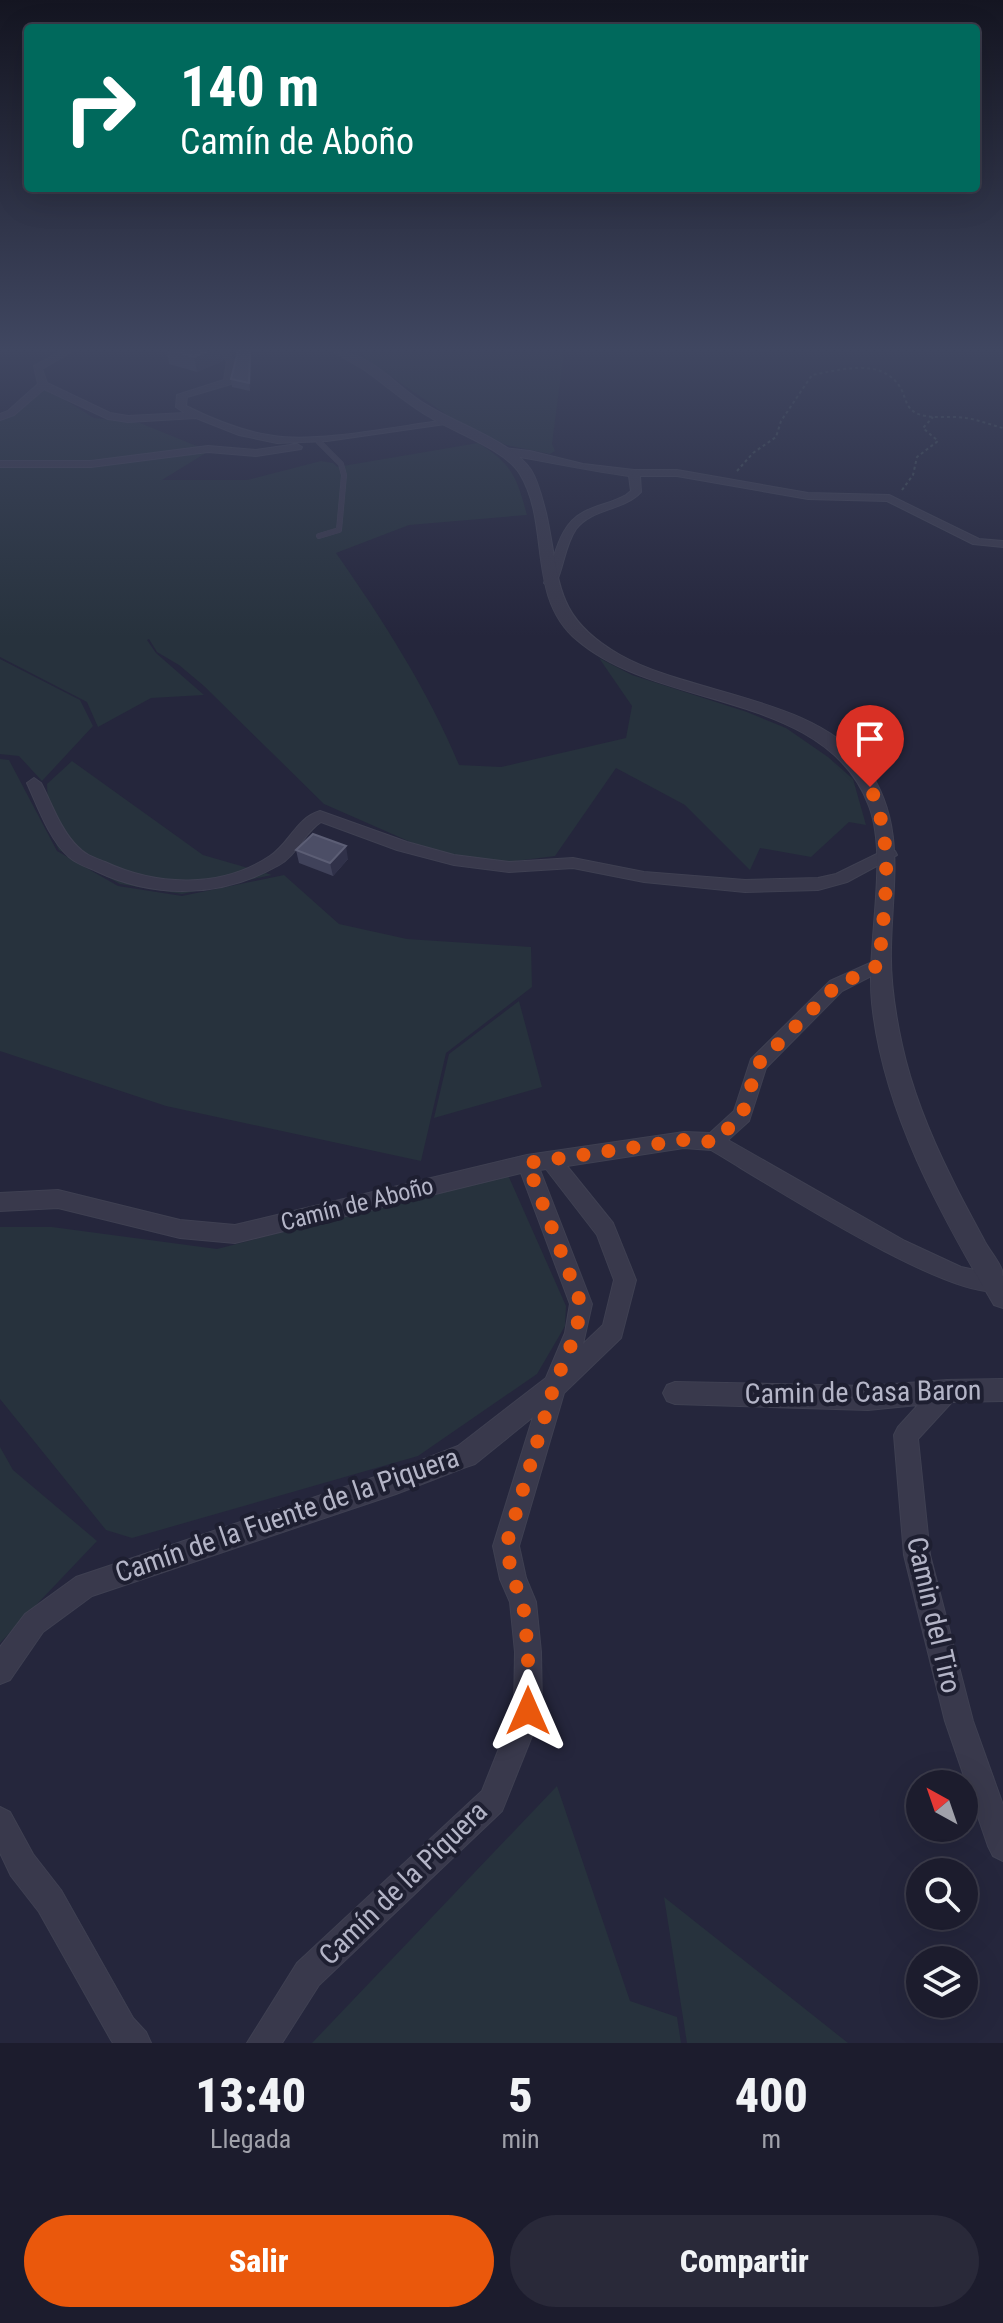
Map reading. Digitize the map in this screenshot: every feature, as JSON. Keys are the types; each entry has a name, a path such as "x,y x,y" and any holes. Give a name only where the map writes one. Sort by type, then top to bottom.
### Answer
{"street":[{"path":"0,464 91,464 208,449 268,453 296,446"},
{"path":"494,446 527,473 550,583 564,618 581,636 608,656 682,685 780,717 835,747 849,759 870,787 878,805 889,855 879,965 890,1042 912,1119 999,1289"},
{"path":"503,451 583,467 634,473 677,473 808,496 867,496 895,501 977,542 1003,544"},
{"path":"550,583 559,567 564,541 575,523 590,513 622,504 630,498 636,492 634,473"},
{"path":"34,783 74,853 115,875 145,886 184,888 244,875 277,860 306,823 320,816 402,846 454,860 509,867 573,863 644,877 745,886 818,884 841,878 889,855"},
{"path":"714,1142 742,1115 758,1064 836,986 879,965"},
{"name":"Camín de Aboño","path":"0,1202 58,1199 180,1229 235,1234 539,1162 684,1140 714,1142 898,1248 959,1276 999,1289"},
{"name":"Camín de la Piquera","path":"263,2043 308,1974 492,1801 528,1711 528,1652 523,1602 513,1579 506,1546 554,1386 576,1333 581,1304 539,1162"},
{"name":"Camín de la Fuente de la Piquera","path":"0,1670 34,1623 85,1586 396,1482 466,1455 554,1386 613,1331 625,1280 606,1230 539,1162"},
{"name":"Camin de Casa Baron","path":"675,1393 868,1398 1003,1390"},
{"name":"Camin del Tiro","path":"947,1391 906,1435 917,1555 959,1721 1003,1846"},
{"path":"0,1822 22,1865 50,1901 122,2029 135,2043"}],"lane":[{"path":"319,536 339,530 341,526 344,475 341,464 328,446"}],"path":[{"path":"726,480 763,446"},
{"path":"895,501 913,475 917,457 931,446"}],"shaded area":[{"path":"0,446 198,446 209,451 162,480 247,480 321,461 337,467 458,446 483,446 512,473 527,515 409,525 336,553 403,656 459,765 501,767 626,738 632,706 599,658 632,675 747,712 786,728 853,779 866,825 849,822 811,857 760,848 750,870 685,805 616,768 555,856 501,863 431,851 324,804 204,686 157,652 149,639 156,653 204,695 151,698 98,727 87,702 0,657"},
{"path":"513,446 553,446 555,451 550,454"},
{"path":"0,659 80,700 93,726 42,781 19,756 0,754"},
{"path":"0,759 9,760 57,851 118,886 182,896 284,875 339,924 407,939 531,947 532,987 446,1053 421,1161 166,1106 0,1051"},
{"path":"72,761 203,855 272,875 182,894 120,884 59,850 49,830 47,784"},
{"path":"519,1001 542,1087 434,1118 449,1054"},
{"path":"508,1175 566,1306 565,1326 537,1374 418,1456 132,1538 106,1530 0,1399 0,1227 52,1227 217,1249"},
{"path":"0,1447 13,1470 97,1541 0,1643"},
{"path":"557,1786 630,2001 677,2017 681,2043 312,2043"},
{"path":"664,1897 848,2043 687,2043"}],"building":[{"path":"313,834 346,846 330,863 296,850"}],"route":[{"path":"528,1711 528,1652 523,1602 513,1579 506,1546 554,1386 576,1333 581,1304 527,1163 684,1140 714,1142 742,1115 758,1064 836,986 879,965 889,855 878,805 870,787"}]}
